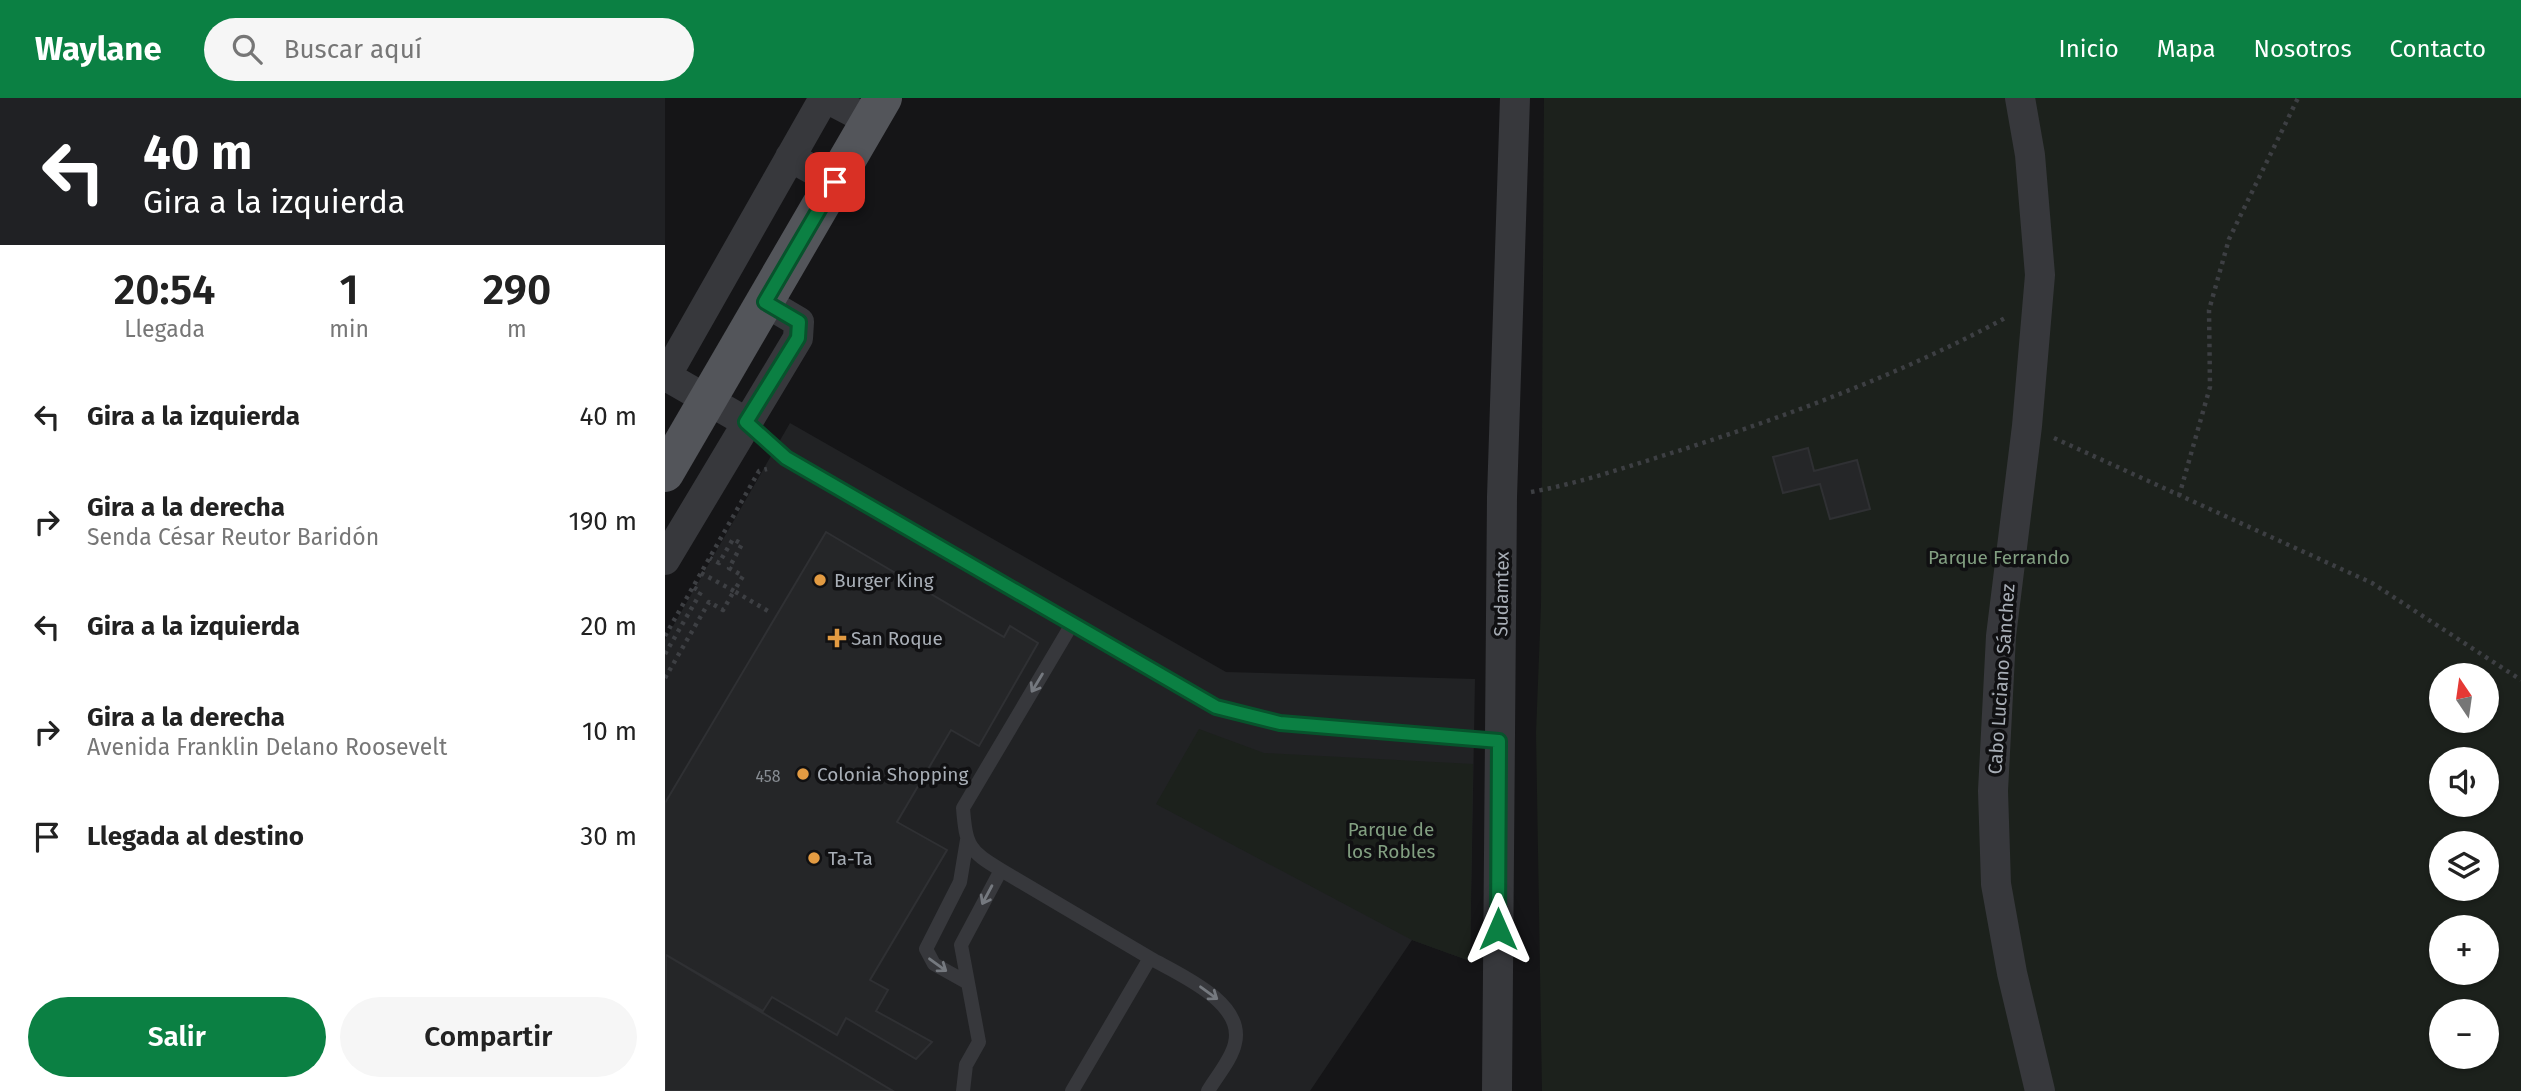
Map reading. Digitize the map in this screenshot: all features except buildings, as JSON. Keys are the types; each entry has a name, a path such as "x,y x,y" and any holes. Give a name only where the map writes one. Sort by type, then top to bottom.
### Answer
{"main road":[{"path":"665,473 876,110"}],"street":[{"path":"746,422 666,377 825,98 876,110"},
{"name":"Sudamtex","path":"1497,1091 1502,497 1515,98"},
{"name":"Cabo Luciano Sánchez","path":"2020,98 2030,155 2040,275 2027,426 2001,636 1993,791 1996,884 2012,973 2040,1091"},
{"path":"790,157 835,182"},
{"path":"665,560 798,338 799,322 765,302"}],"lane":[{"path":"746,422 786,458 1216,707 1280,723 1499,741"},
{"path":"968,984 933,964 926,949 960,882 967,838 963,808 1072,624"},
{"path":"967,838 975,855 1220,1000 1231,1017 1235,1043 1208,1091"},
{"path":"963,1091 966,1066 979,1042 961,945 1001,870"},
{"path":"1072,1091 1150,958"}],"path":[{"path":"2179,496 2210,387 2209,310 2229,239 2298,98"},
{"path":"1502,497 1570,485 1734,432 1863,383 1978,332 2037,300"},
{"path":"2027,426 2372,583 2521,680"},
{"path":"665,636 758,474"},
{"path":"665,678 709,603 723,610 743,576 729,568 742,544 733,539 719,564 710,558"},
{"path":"701,573 768,611"},
{"path":"665,654 701,592 693,587"}],"shaded area":[{"name":"Colonia Shopping","path":"790,423 1226,672 1475,679 1470,961 1412,940 1310,1091 893,1091 667,955 665,957 665,640"}],"green space":[{"name":"Parque Ferrando","path":"1544,98 2521,98 2521,1091 1542,1091 1536,733 1541,605"},
{"name":"Parque de los Robles","path":"1199,729 1264,753 1473,764 1470,961 1412,940 1156,804"}],"place":[{"name":"Burger King","path":"820,580"},
{"name":"San Roque","path":"837,638"},
{"name":"Colonia Shopping","path":"803,774"},
{"name":"Ta-Ta","path":"814,858"}],"route":[{"path":"835,182 765,302 799,322 800,330 798,338 746,422 786,458 1216,707 1280,723 1499,741 1498,929"}]}
